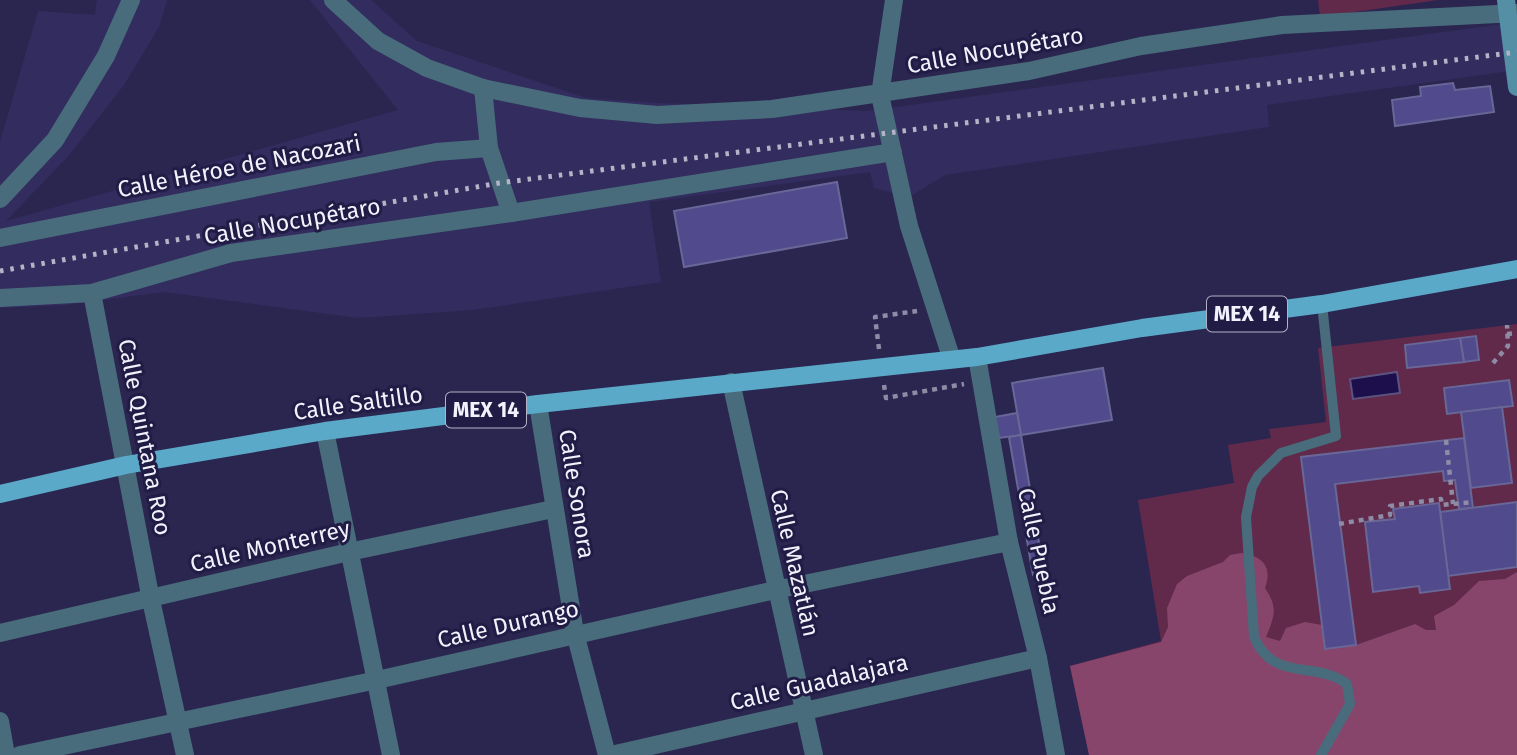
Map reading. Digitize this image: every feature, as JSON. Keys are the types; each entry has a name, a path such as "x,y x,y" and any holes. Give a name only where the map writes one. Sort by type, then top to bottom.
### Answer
{"main road":[{"path":"1510,9 1517,88"},
{"name":"MEX 14","path":"977,357 1142,328 1322,304 1517,269"},
{"name":"Calle Saltillo","path":"0,494 127,465 325,431 951,357 977,357"}],"street":[{"path":"0,199 55,140 106,56 131,0"},
{"name":"Calle Nocupétaro","path":"333,0 378,41 427,68 483,89 580,108 657,115 772,109 880,95 1029,71 1141,46 1282,25 1510,9"},
{"path":"894,0 880,95 909,226 951,357"},
{"path":"483,89 489,148 511,213"},
{"name":"Calle Héroe de Nacozari","path":"0,238 436,152 489,148"},
{"name":"Calle Nocupétaro","path":"0,298 92,293 231,253 511,213 893,152"},
{"name":"Calle Quintana Roo","path":"92,293 127,465 150,600 185,755"},
{"name":"Calle Puebla","path":"977,357 1009,542 1038,658 1056,755"},
{"name":"Calle Mazatlán","path":"731,382 775,590 814,755"},
{"name":"Calle Sonora","path":"538,404 575,633 609,755"},
{"path":"325,431 391,755"},
{"name":"Calle Monterrey","path":"0,634 349,552 553,509"},
{"name":"Calle Durango","path":"20,755 377,680 575,633 1009,542"},
{"name":"Calle Guadalajara","path":"609,755 1038,658"},
{"path":"0,721 6,755"}],"lane":[{"path":"1321,755 1350,704 1347,684 1335,675 1300,671 1279,664 1267,659 1259,650 1254,637 1246,517 1252,488 1268,464 1281,453 1336,436 1322,304"}],"path":[{"path":"875,317 921,310"},
{"path":"1493,363 1507,346 1507,325"},
{"path":"1507,334 1517,332"},
{"path":"886,398 981,382"},
{"path":"1446,440 1453,504"},
{"path":"1339,524 1391,515 1390,506 1441,499 1442,505 1472,502"}],"shaded area":[{"path":"97,0 167,0 159,27 124,85 70,154 6,221 398,110 310,0 371,0 417,41 586,98 660,103 867,111 1517,22 1517,70 1267,105 1269,127 945,175 909,197 874,188 870,172 649,202 661,282 473,310 358,318 164,292 65,305 0,308 0,142 38,11 95,15"},
{"path":"1318,0 1438,0 1320,17"},
{"path":"1517,324 1517,755 1089,755 1070,666 1161,641 1138,500 1234,483 1228,445 1271,438 1269,429 1326,422 1318,348"},
{"path":"1397,372 1400,393 1353,399 1350,379"},
{"path":"1241,553 1264,563 1268,574 1265,588 1274,612 1266,637 1280,641 1286,628 1305,622 1322,625 1326,649 1356,645 1415,624 1426,630 1436,630 1434,616 1454,605 1479,581 1505,579 1517,572 1517,755 1089,755 1070,666 1161,642 1168,627 1167,608 1177,584 1187,576 1223,562 1230,555"}],"building":[{"path":"1453,83 1455,90 1490,86 1494,112 1395,126 1392,100 1421,96 1420,87"},
{"path":"837,182 847,238 684,267 674,211"},
{"path":"1476,336 1479,360 1464,362 1460,338"},
{"path":"1460,338 1464,362 1407,368 1405,345"},
{"path":"1103,368 1112,420 1021,435 1012,383"},
{"path":"1509,380 1513,406 1447,414 1444,388"},
{"path":"1502,407 1512,483 1471,488 1461,412"},
{"path":"1017,413 1021,435 999,438 995,417"},
{"path":"1021,435 1044,573 1033,575 1009,437"},
{"path":"1464,438 1473,508 1459,509 1455,480 1444,481 1443,471 1335,484 1356,645 1325,649 1301,457"},
{"path":"1517,502 1517,567 1448,576 1440,512"},
{"path":"1439,503 1450,589 1420,593 1419,586 1373,592 1365,522 1395,519 1393,509"}],"railway":[{"path":"0,271 499,183 1517,52"}]}
